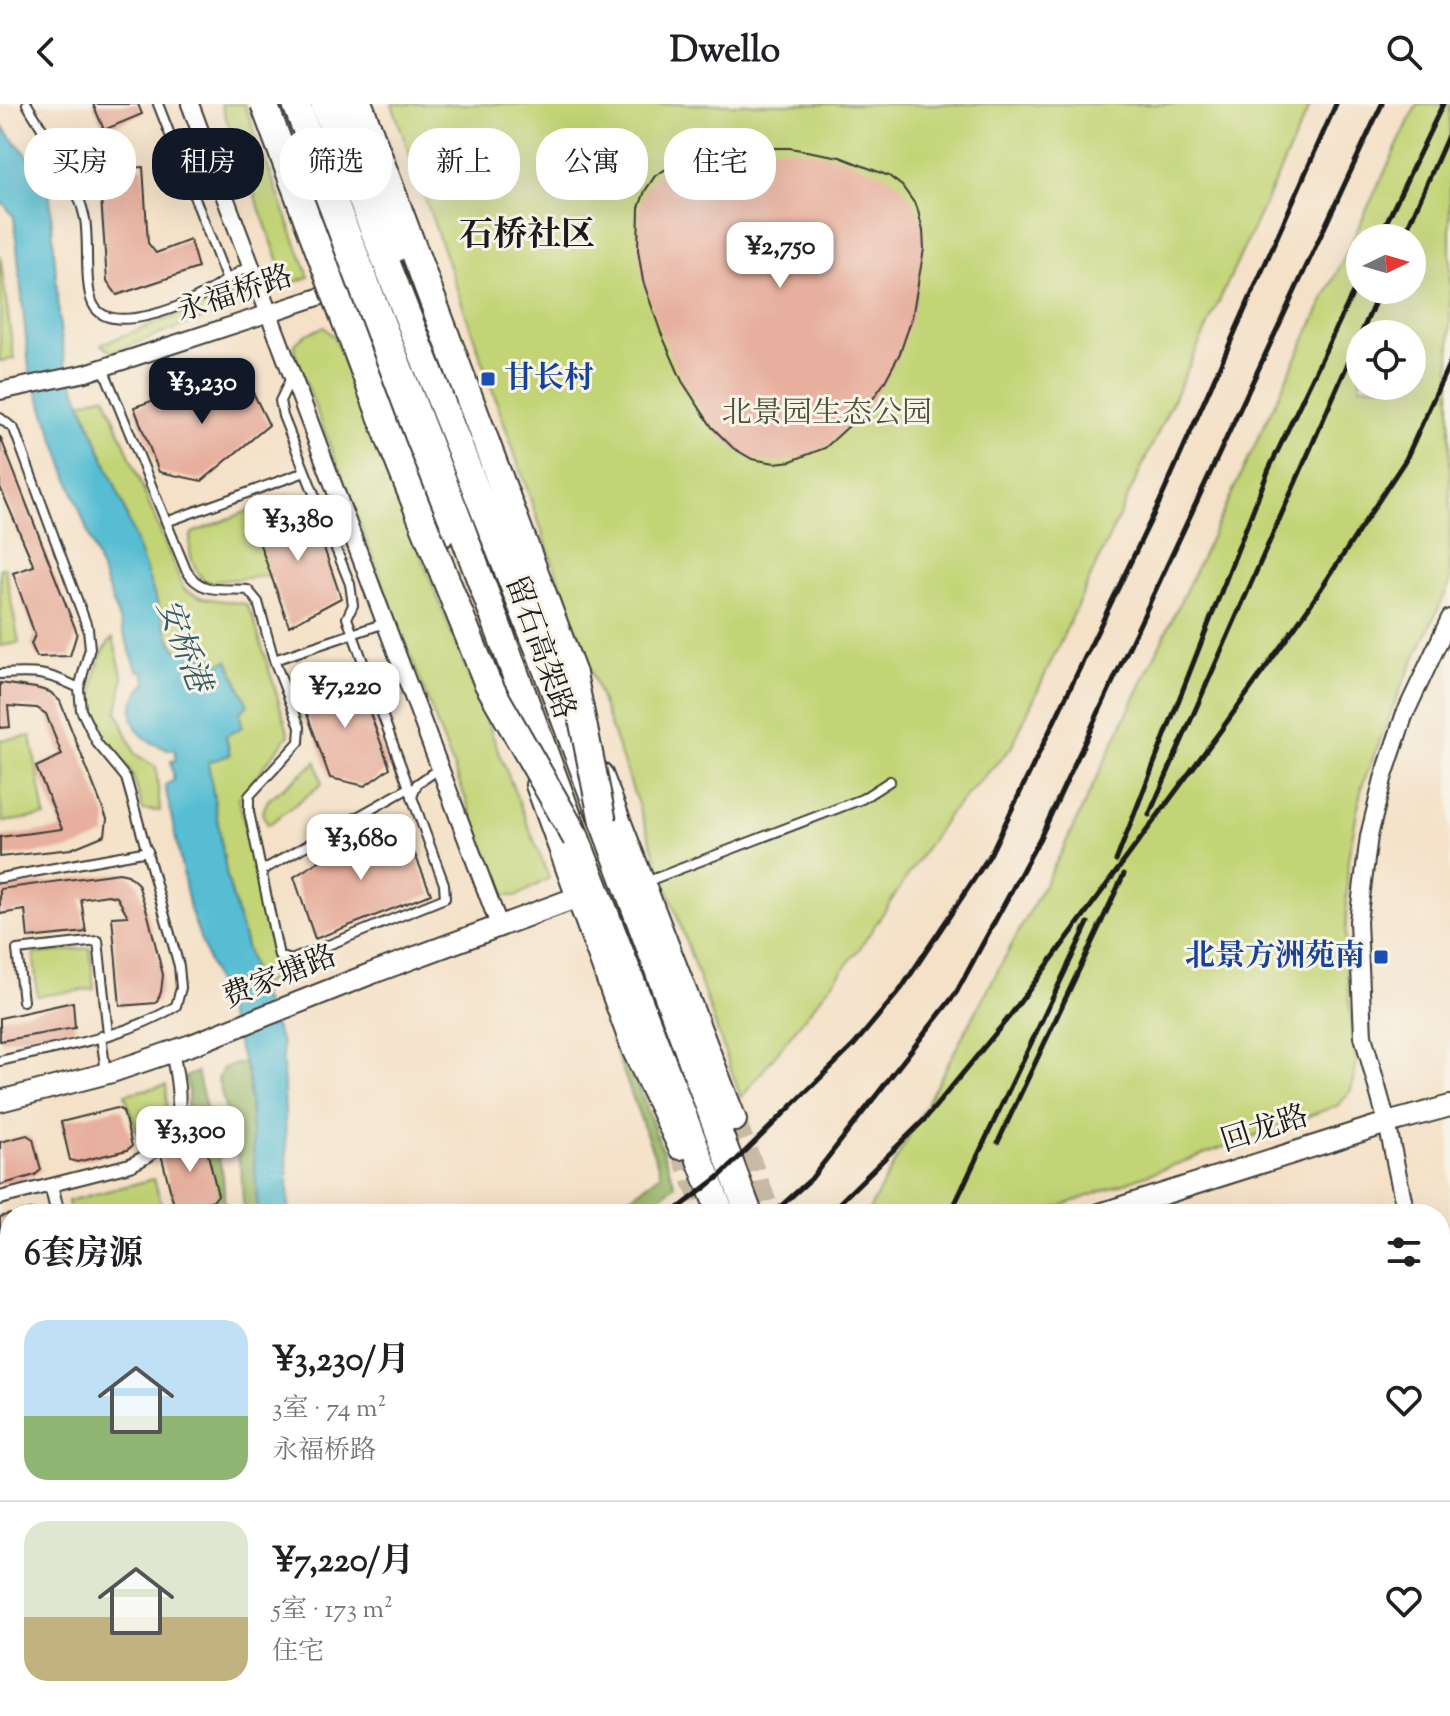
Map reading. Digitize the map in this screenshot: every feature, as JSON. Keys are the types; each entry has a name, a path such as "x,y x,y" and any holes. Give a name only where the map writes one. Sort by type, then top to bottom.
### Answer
{"highway":[{"path":"264,104 392,445 487,682 576,838"},
{"name":"留石高架路","path":"296,104 459,522 576,838 717,1204"},
{"name":"留石高架路","path":"324,104 541,655 745,1204"},
{"path":"359,104 573,674 603,822"}],"main road":[{"path":"277,104 634,1051 680,1148"},
{"path":"341,104 393,246 735,1120"}],"street":[{"path":"190,104 499,925"},
{"name":"永福桥路","path":"0,390 103,368 347,288"},
{"path":"1404,1204 1387,1123 1363,1036 1358,921 1367,851 1383,779 1404,716 1450,618"},
{"name":"费家塘路","path":"0,1101 107,1074 225,1033 293,1004 578,897"},
{"path":"0,1198 130,1165 147,1157 170,1137 178,1120 180,1093 172,1051"},
{"name":"回龙路","path":"1132,1204 1450,1106"},
{"path":"51,1185 56,1204"}],"lane":[{"path":"27,104 78,193 85,220 91,302 101,315 118,321 183,304 251,265"},
{"path":"158,104 226,278"},
{"path":"103,368 186,570 194,584 248,590 258,602 274,660 300,727 299,742 249,796 249,812 279,956 291,960 445,898 444,884 347,618 353,605 350,584 283,416 280,401 292,376"},
{"path":"0,418 14,429 88,629 90,648 79,688 81,710 97,743 126,778 179,966 181,988 176,1006 165,1013 104,1035 0,1061"},
{"path":"166,522 305,472"},
{"path":"274,660 386,623"},
{"path":"0,674 53,675 79,688"},
{"path":"261,871 410,792 440,768"},
{"path":"643,883 862,799 890,781"},
{"path":"0,878 148,851"},
{"path":"23,1001 17,950 98,941 107,1074"}],"green space":[{"path":"221,104 244,104 253,128 230,128"},
{"name":"北景园生态公园","path":"392,104 1311,104 1011,748 948,815 860,948 741,1098 426,200 520,200 520,128 408,128 408,150"},
{"path":"1417,104 1450,104 1450,583 1398,695 1362,786 1348,859 1345,954 1356,1066 1351,1090 1339,1105 1067,1204 872,1204 1060,855 1346,253 1346,304 1426,304 1426,224 1360,224"},
{"path":"264,157 309,277 295,282 284,275 256,200 264,200"},
{"path":"0,255 14,359 0,361"},
{"path":"237,293 229,309 112,352 101,344"},
{"path":"324,327 334,337 549,878 517,896 503,896 296,357 295,344 306,334"},
{"path":"105,395 184,590 203,598 246,604 253,617 289,735 239,798 278,978 257,986 227,877 189,764 226,736 217,665 180,653 171,645 81,403"},
{"path":"289,495 313,565 286,574 207,582 202,578 190,553 192,533"},
{"path":"0,568 5,568 19,643 0,646"},
{"path":"113,638 123,679 117,711 135,754 156,767 160,811 143,810 131,773 104,743 98,729 94,701 96,672 100,658"},
{"path":"31,736 45,816 3,822 0,740"},
{"path":"316,762 322,784 268,825 262,813 268,800"},
{"path":"90,948 94,989 37,996 34,954"},
{"path":"611,1039 633,1070 675,1185 651,1204 621,1204 661,1174"},
{"path":"244,1062 248,1074 257,1204 243,1204 241,1170 218,1079 223,1068"},
{"path":"197,1072 223,1175 224,1204 199,1204 183,1133 188,1100 185,1077"},
{"path":"166,1085 164,1118 156,1128 138,1135 125,1094"},
{"path":"154,1179 161,1204 69,1204 68,1201"}],"water":[{"path":"0,121 24,151 24,200 50,200 65,363 122,502 171,642 180,653 194,647 202,656 209,654 217,665 228,660 248,705 240,712 242,727 226,736 230,755 208,762 227,877 257,986 282,1043 289,1204 257,1204 248,1074 190,909 165,785 174,780 171,761 176,760 175,750 151,742 135,726 133,705 137,694 147,683 143,671 137,670 29,368 14,217 0,199"}],"building":[{"path":"93,104 138,104 142,114 103,128"},
{"path":"776,148 790,148 840,157 889,176 902,186 917,207 924,249 912,318 900,353 863,413 825,448 791,461 775,463 752,459 733,448 712,427 682,381 643,281 638,250 639,208 642,200 648,200 648,186 655,176 664,170 664,200 776,200"},
{"path":"136,167 143,167 148,243 156,253 190,240 198,268 117,295 107,281 101,200 136,200"},
{"path":"242,370 269,425 202,481 159,472 134,407"},
{"path":"0,436 77,633 70,656 37,657 31,644 35,635 13,573 34,566 0,487"},
{"path":"281,506 310,507 341,598 289,626 258,539"},
{"path":"355,672 390,768 365,786 330,778 298,689"},
{"path":"0,683 50,692 60,701 107,819 105,835 71,849 0,857 0,837 62,829 36,767 62,755 46,714 37,708 8,706 10,727 0,728"},
{"path":"371,828 410,842 431,894 315,939 294,877"},
{"path":"119,873 128,875 138,884 148,915 163,975 156,1003 120,1006 112,917 128,916 117,897 108,895 81,899 86,932 28,938 25,910 0,914 0,889"},
{"path":"73,1002 75,1028 0,1041 0,1018"},
{"path":"117,1108 123,1111 132,1146 127,1150 77,1162 70,1160 61,1122"},
{"path":"27,1135 33,1139 41,1170 35,1175 0,1185 0,1142"},
{"path":"204,1138 218,1195 214,1200 174,1204 161,1154 165,1148"}],"tunnel":[{"path":"735,1120 766,1204"},
{"path":"680,1148 702,1204"}],"railway":[{"path":"684,1204 720,1176 854,1045 901,989 990,855 1160,501 1336,104"},
{"path":"783,1204 811,1179 956,993 1040,838 1382,104"},
{"path":"1386,224 1443,104"},
{"path":"1409,224 1450,131"},
{"path":"1116,861 1269,469 1348,304"},
{"path":"1367,320 1374,304"},
{"path":"838,1204 925,1119 1009,1017 1221,730 1309,607 1406,459 1450,362"},
{"path":"1149,815 1346,368"},
{"path":"998,1142 1124,874"},
{"path":"955,1204 1088,923"}],"place":[{"name":"甘长村","path":"488,379"},
{"name":"北景方洲苑南","path":"1381,957"}],"district":[{"name":"石桥社区","path":"527,236"}],"water label":[{"name":"安桥港","path":"182,646"}]}
